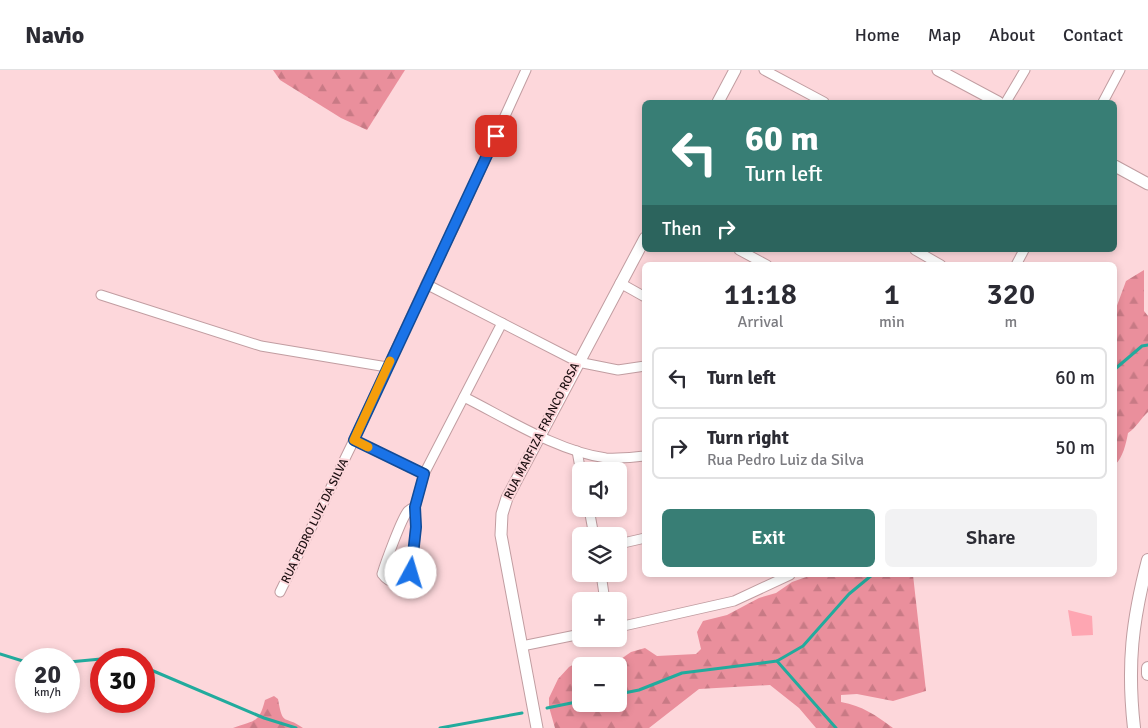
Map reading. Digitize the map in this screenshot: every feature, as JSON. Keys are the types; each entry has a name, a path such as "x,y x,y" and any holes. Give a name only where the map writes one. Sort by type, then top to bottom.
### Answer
{"main road":[{"path":"1134,728 1130,696 1130,659 1134,617 1148,560"},
{"path":"1148,668 1148,674"}],"street":[{"name":"RUA PEDRO LUIZ DA SILVA","path":"280,592 354,440 526,70"},
{"path":"719,100 735,70"},
{"path":"764,70 820,100"},
{"path":"938,70 994,100"},
{"path":"1007,100 1025,70"},
{"path":"1104,100 1120,70"},
{"path":"1117,167 1148,184"},
{"name":"RUA MARFIZA FRANCO ROSA","path":"537,728 501,535 502,514 507,498 642,243"},
{"path":"744,252 762,262"},
{"path":"919,252 937,262"},
{"path":"620,283 642,295"},
{"path":"426,284 578,362 618,370 642,366"},
{"path":"101,295 261,346 387,367"},
{"path":"415,507 407,511 402,521 382,574 386,579 399,584 411,578 416,527 415,507 424,474 502,323"},
{"path":"464,397 541,436 577,451 607,458 642,456"},
{"path":"354,440 424,474"},
{"path":"577,451 579,462"},
{"path":"627,542 642,539"},
{"path":"627,625 734,600 786,577"},
{"path":"522,646 572,636"}],"shaded area":[{"path":"1068,610 1092,616 1093,635 1072,636"}],"green space":[{"path":"273,70 405,70 367,130 341,118 280,80"},
{"path":"1144,270 1144,311 1148,316 1148,412 1128,433 1125,446 1117,463 1117,306 1126,281"},
{"path":"806,577 913,577 926,691 893,701 857,694 841,695 841,702 874,715 893,728 816,728 799,708 770,685 699,689 649,728 555,728 549,707 549,698 558,679 569,667 572,665 572,712 627,712 627,657 624,657 631,652 645,648 657,656 696,654 701,649 697,632 703,621 727,615 759,598 776,593 792,582"},
{"path":"274,696 278,699 283,717 303,728 233,728 255,720 263,708 265,700"}],"waterway":[{"path":"1117,367 1142,346 1148,345"},
{"path":"627,692 639,690 682,673 777,661 803,646 849,594 870,577"},
{"path":"0,654 15,659"},
{"path":"80,661 90,660"},
{"path":"777,661 836,728"},
{"path":"155,672 264,718 296,728"},
{"path":"547,708 572,703"},
{"path":"440,728 522,713"}],"slow traffic":[{"path":"368,447 354,440 390,361"}],"route":[{"path":"411,573 416,527 415,507 424,474 354,440 496,136"}]}
